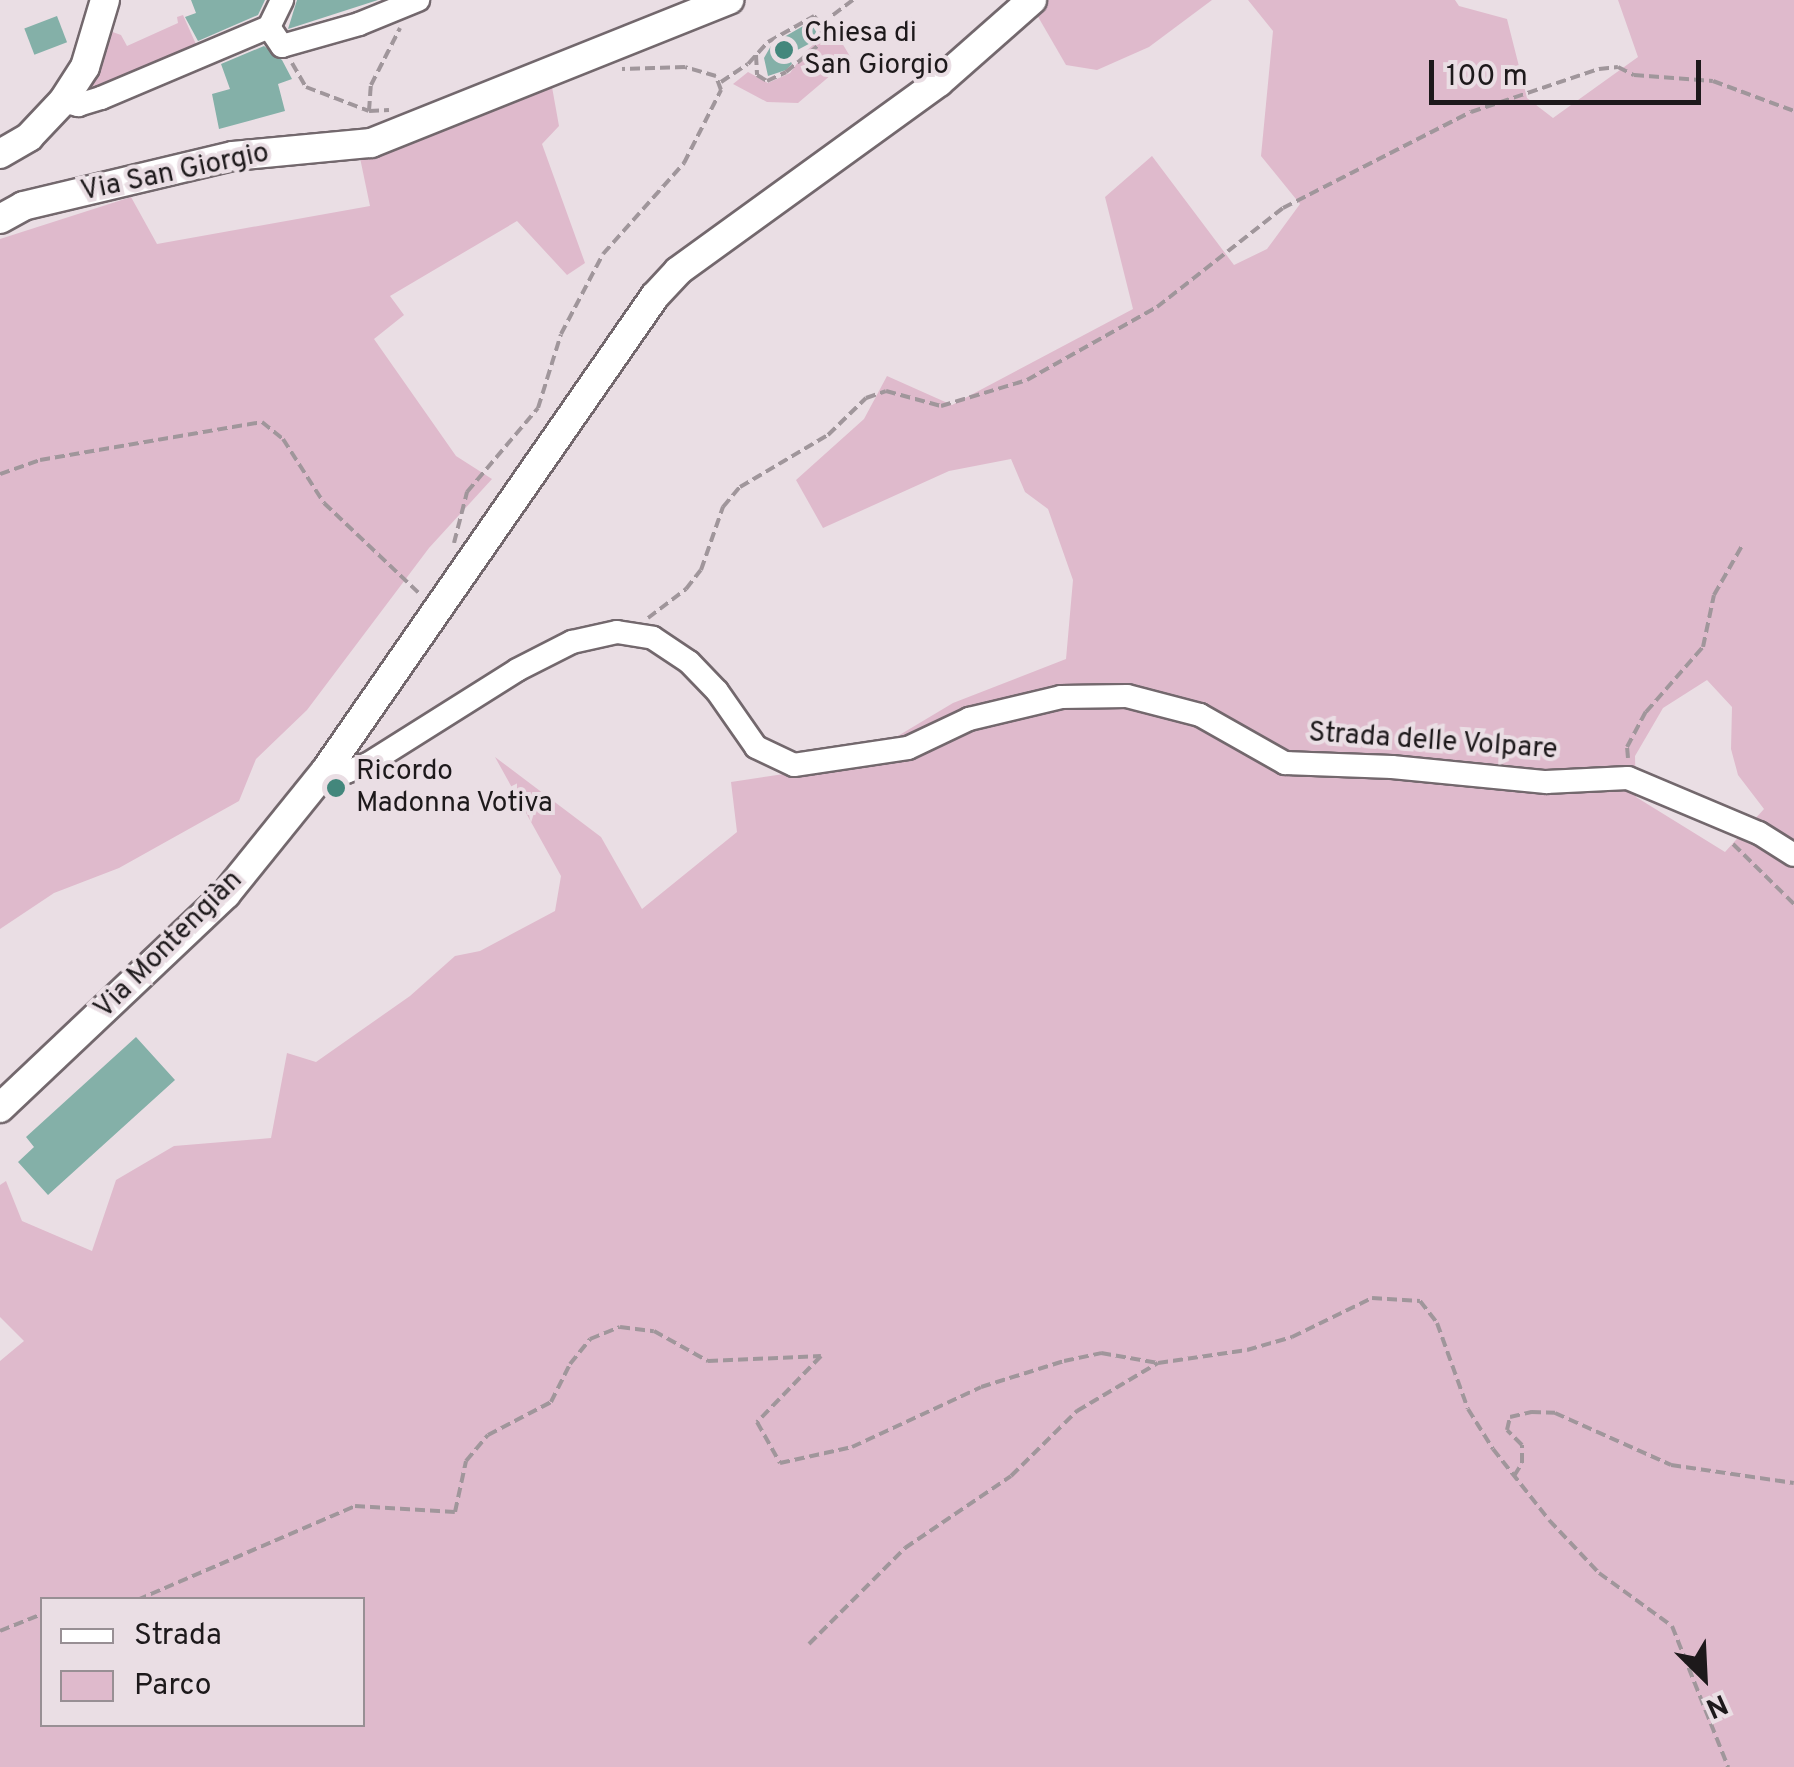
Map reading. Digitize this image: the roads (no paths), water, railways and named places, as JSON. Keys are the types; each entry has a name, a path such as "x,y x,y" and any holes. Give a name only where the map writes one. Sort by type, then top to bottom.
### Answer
{"street":[{"path":"0,154 28,137 62,101 85,67 105,0"},
{"path":"276,36 282,0"},
{"name":"Via San Giorgio","path":"0,220 23,206 233,156 372,143 729,0"},
{"name":"Via Montengiàn","path":"0,1108 226,894 326,770 655,296 678,271 939,82 1032,0"},
{"path":"62,101 78,105 276,36 415,2"},
{"path":"0,139 20,129 28,137"},
{"name":"Strada delle Volpare","path":"326,770 346,772 368,764 517,670 572,642 616,632 653,638 689,662 717,691 756,747 794,766 908,748 968,719 1060,697 1127,696 1200,715 1285,763 1392,767 1546,782 1628,778 1759,833 1794,855"}],"place":[{"name":"Chiesa di San Giorgio","path":"784,50"},
{"name":"Ricordo Madonna Votiva","path":"336,788"}]}
